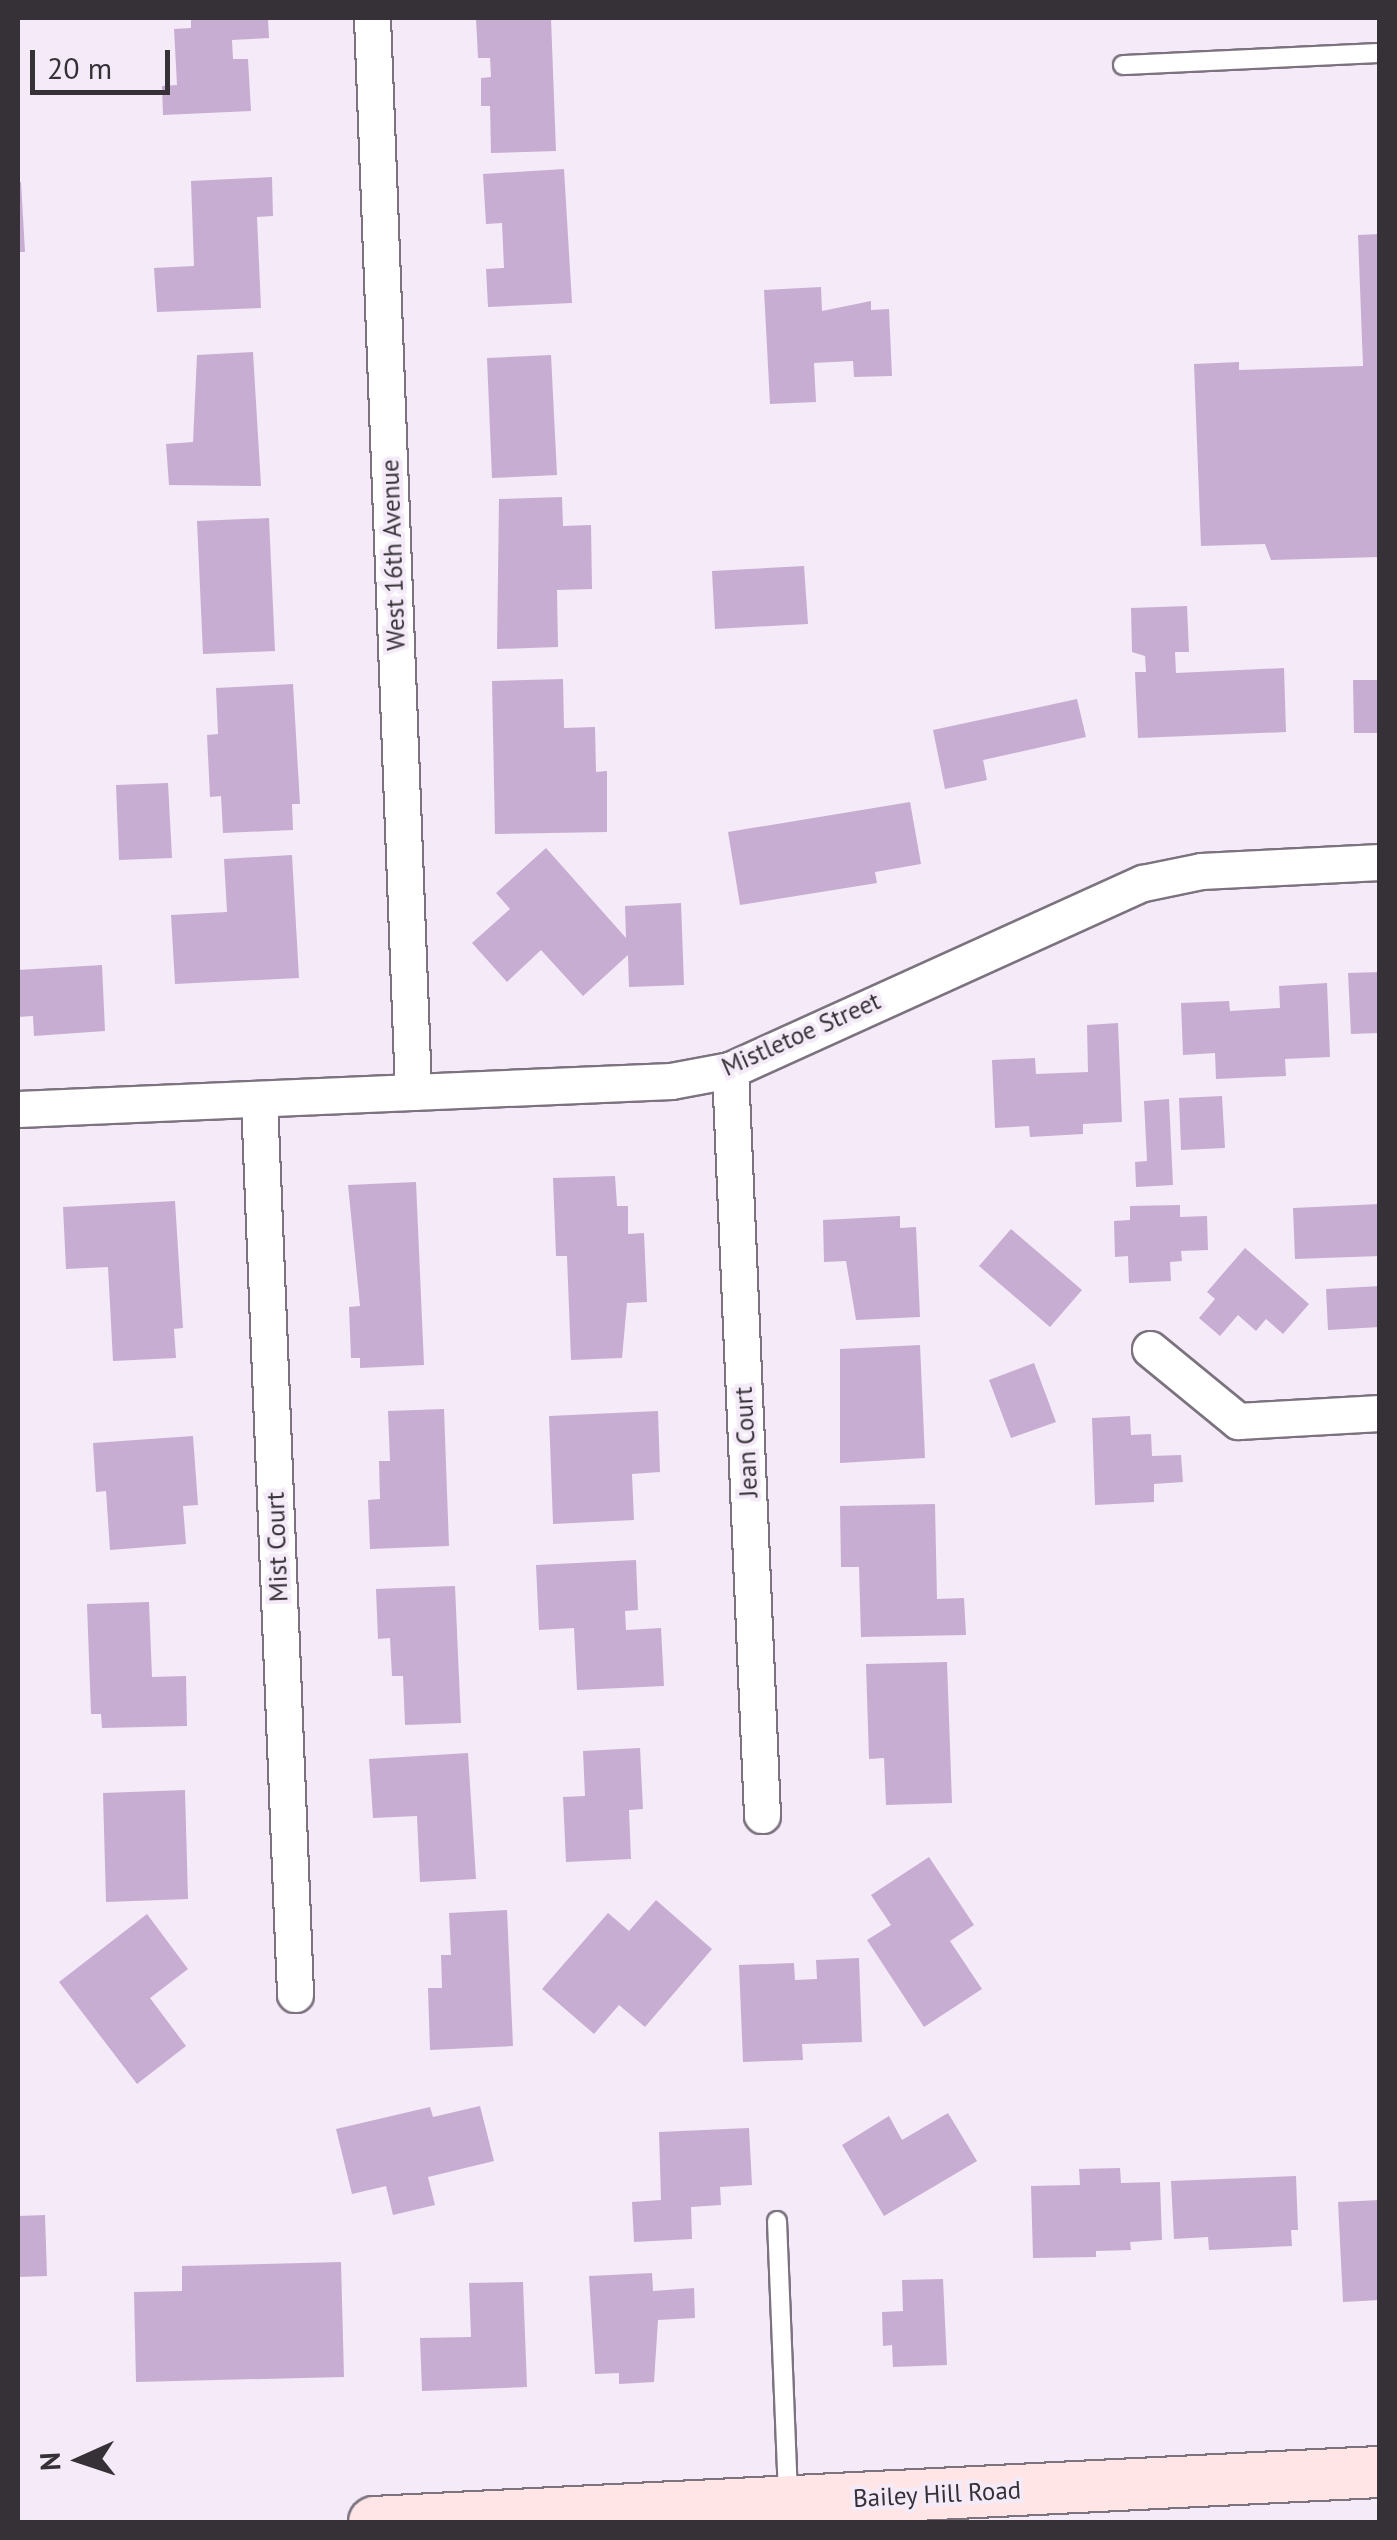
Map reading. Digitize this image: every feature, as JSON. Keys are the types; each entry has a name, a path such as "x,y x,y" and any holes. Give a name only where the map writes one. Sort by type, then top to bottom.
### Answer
{"main road":[{"name":"Bailey Hill Road","path":"374,2522 1380,2472"}],"street":[{"name":"West 16th Avenue","path":"372,18 413,1092"},
{"name":"Mistletoe Street","path":"18,1109 672,1081 730,1070 1143,883 1201,871 1380,862"},
{"name":"Jean Court","path":"730,1070 762,1815"},
{"name":"Mist Court","path":"259,1100 295,1994"},
{"path":"1150,1349 1238,1421 1380,1414"}],"lane":[{"path":"1123,64 1380,53"},
{"path":"777,2221 788,2501"}],"building":[{"path":"191,18 268,18 269,38 232,40 233,59 248,59 251,111 163,115 162,86 177,85 174,29 191,28"},
{"path":"476,18 551,18 556,151 491,153 490,106 481,106 481,78 491,77 490,58 478,58"},
{"path":"564,169 572,303 488,307 486,269 504,268 502,223 486,224 483,174"},
{"path":"272,177 273,216 257,217 261,308 157,312 154,268 194,266 191,181"},
{"path":"21,182 25,252 18,252"},
{"path":"1380,234 1380,557 1271,560 1265,544 1201,546 1194,364 1239,362 1239,370 1363,366 1358,235"},
{"path":"821,287 822,311 871,301 871,310 889,309 892,376 854,377 853,361 814,363 816,402 770,404 764,290"},
{"path":"253,352 261,486 169,485 166,444 193,442 197,355"},
{"path":"551,355 557,475 492,478 487,358"},
{"path":"562,497 563,526 591,525 592,589 557,590 558,647 497,649 499,499"},
{"path":"269,518 275,651 203,654 197,521"},
{"path":"804,566 808,624 715,629 712,571"},
{"path":"1187,606 1189,652 1175,652 1176,673 1284,668 1286,732 1138,738 1135,672 1146,672 1145,656 1132,652 1131,608"},
{"path":"563,679 564,728 595,727 596,772 607,771 607,832 495,834 492,681"},
{"path":"1353,680 1380,680 1380,733 1354,733"},
{"path":"293,684 300,804 292,804 293,830 223,833 221,796 210,797 207,735 218,734 216,688"},
{"path":"1077,699 1086,737 983,760 987,780 945,789 933,730"},
{"path":"168,783 172,858 119,860 116,785"},
{"path":"910,802 921,864 875,872 877,883 740,905 728,832"},
{"path":"546,848 626,938 625,906 681,903 684,985 629,987 628,955 583,996 541,950 507,982 472,943 510,909 496,893"},
{"path":"292,855 299,978 175,984 171,915 227,912 224,859"},
{"path":"102,965 105,1031 34,1036 33,1016 18,1017 18,970"},
{"path":"1380,972 1380,1033 1351,1034 1348,973"},
{"path":"1327,983 1330,1057 1285,1059 1286,1076 1216,1079 1215,1053 1183,1055 1181,1003 1229,1001 1230,1011 1280,1008 1279,986"},
{"path":"1118,1023 1122,1122 1083,1124 1083,1134 1030,1137 1029,1126 995,1128 992,1060 1035,1058 1036,1074 1088,1072 1087,1025"},
{"path":"1222,1096 1225,1148 1181,1150 1179,1098"},
{"path":"1169,1099 1173,1185 1136,1187 1135,1162 1147,1161 1144,1101"},
{"path":"615,1176 617,1206 628,1206 628,1234 644,1233 647,1302 627,1303 622,1358 571,1360 567,1256 556,1256 553,1178"},
{"path":"416,1182 424,1365 360,1368 360,1358 351,1358 349,1307 360,1306 348,1185"},
{"path":"175,1201 183,1328 174,1329 176,1358 113,1361 108,1267 66,1269 63,1207"},
{"path":"1380,1204 1380,1256 1295,1259 1293,1208"},
{"path":"1180,1205 1180,1217 1207,1216 1208,1250 1181,1251 1182,1261 1170,1262 1171,1281 1129,1283 1128,1256 1115,1257 1114,1221 1130,1220 1130,1206"},
{"path":"900,1216 900,1228 916,1227 920,1317 856,1320 846,1261 824,1262 823,1220"},
{"path":"1011,1229 1082,1290 1050,1327 979,1266"},
{"path":"1245,1248 1309,1304 1283,1334 1266,1319 1256,1331 1238,1315 1220,1336 1199,1318 1215,1299 1207,1292"},
{"path":"1380,1286 1380,1327 1328,1330 1326,1289"},
{"path":"920,1345 925,1458 840,1463 840,1349"},
{"path":"1034,1363 1056,1422 1011,1438 989,1380"},
{"path":"444,1409 449,1546 370,1549 368,1500 380,1499 379,1461 390,1461 388,1411"},
{"path":"658,1411 660,1472 632,1474 634,1520 553,1524 549,1416"},
{"path":"1130,1416 1131,1435 1151,1434 1152,1456 1181,1455 1183,1482 1154,1484 1154,1502 1095,1505 1092,1418"},
{"path":"193,1436 198,1505 183,1506 186,1544 110,1550 106,1491 96,1492 93,1443"},
{"path":"935,1504 937,1599 964,1598 966,1635 861,1637 859,1567 841,1567 840,1506"},
{"path":"636,1560 638,1610 625,1611 626,1630 661,1628 664,1686 577,1690 574,1628 539,1630 536,1565"},
{"path":"455,1586 461,1723 405,1725 403,1676 392,1676 390,1638 378,1639 376,1589"},
{"path":"149,1602 152,1677 186,1676 187,1726 102,1728 101,1714 91,1714 87,1604"},
{"path":"947,1662 952,1803 886,1805 884,1758 869,1759 866,1664"},
{"path":"640,1748 643,1809 629,1810 631,1859 566,1862 563,1797 585,1796 583,1751"},
{"path":"468,1753 476,1879 420,1882 417,1816 373,1818 369,1759"},
{"path":"185,1790 188,1899 106,1902 103,1793"},
{"path":"929,1857 974,1925 950,1941 982,1989 924,2027 867,1940 891,1925 871,1895"},
{"path":"656,1900 712,1949 645,2027 619,2005 594,2034 542,1989 608,1913 629,1931"},
{"path":"507,1910 513,2046 430,2050 428,1988 442,1988 441,1955 451,1955 449,1913"},
{"path":"147,1914 188,1969 150,1998 186,2046 137,2084 59,1982"},
{"path":"859,1958 862,2042 802,2044 803,2060 743,2062 739,1965 794,1963 795,1980 817,1979 816,1960"},
{"path":"480,2106 494,2161 428,2177 435,2205 393,2215 386,2186 352,2194 336,2129 430,2107 433,2117"},
{"path":"948,2113 977,2161 884,2216 842,2145 889,2116 902,2140"},
{"path":"749,2128 752,2185 720,2187 721,2205 691,2207 692,2239 634,2242 632,2202 661,2200 659,2132"},
{"path":"1120,2168 1121,2183 1160,2182 1162,2240 1130,2242 1131,2250 1096,2251 1096,2257 1033,2258 1031,2186 1080,2185 1079,2169"},
{"path":"1296,2176 1298,2230 1291,2230 1292,2246 1209,2250 1208,2237 1174,2239 1171,2181"},
{"path":"1380,2200 1380,2300 1343,2302 1338,2202"},
{"path":"45,2215 47,2276 18,2277 18,2216"},
{"path":"341,2262 344,2377 136,2382 134,2292 182,2291 182,2266"},
{"path":"652,2273 653,2291 694,2288 695,2318 658,2320 654,2382 619,2384 619,2373 595,2374 589,2276"},
{"path":"943,2279 947,2365 893,2367 892,2345 883,2346 882,2312 903,2311 902,2280"},
{"path":"523,2282 527,2387 422,2391 420,2338 471,2337 469,2283"}]}
